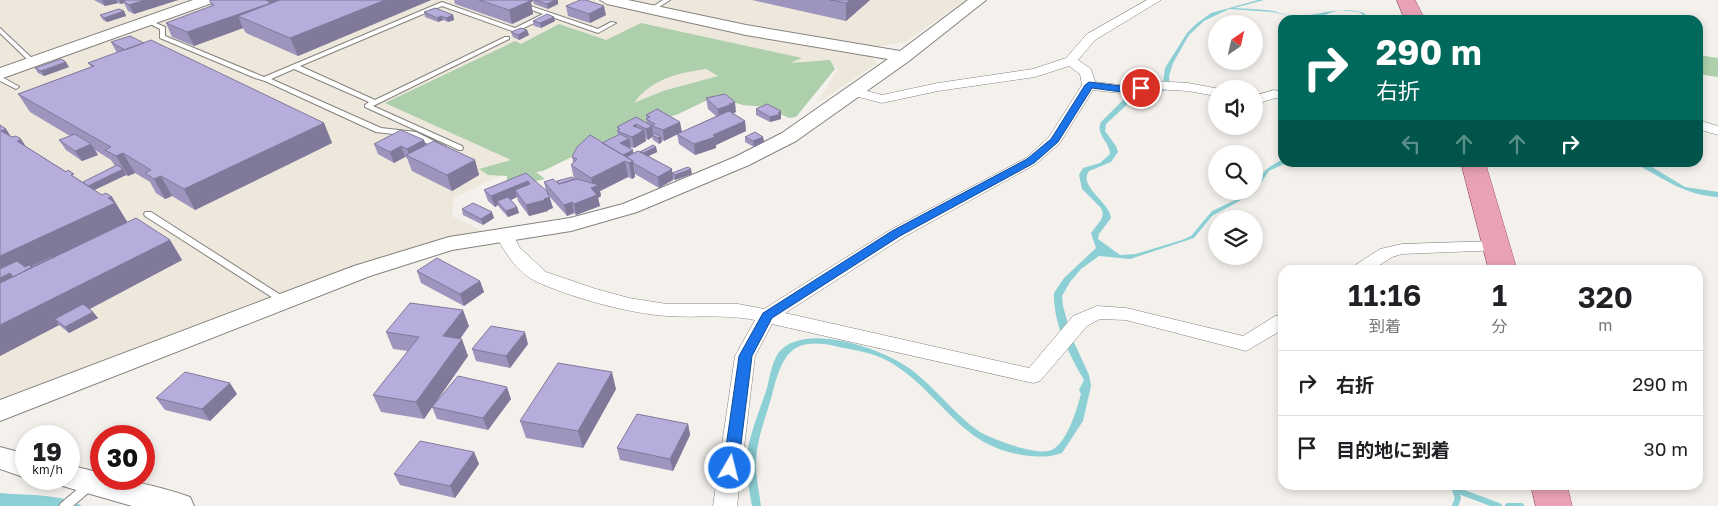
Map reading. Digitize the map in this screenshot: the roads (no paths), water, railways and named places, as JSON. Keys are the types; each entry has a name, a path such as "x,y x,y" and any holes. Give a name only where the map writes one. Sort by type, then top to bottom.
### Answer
{"main road":[{"path":"1406,0 1413,15"},
{"path":"1475,167 1499,258"},
{"path":"1550,490 1554,506"}],"street":[{"path":"0,74 207,0"},
{"path":"606,0 746,30 902,57"},
{"path":"0,411 362,271 449,244 571,224 630,208 742,161 789,137 902,57 978,0"},
{"path":"852,91 882,99 938,87 1035,72 1071,61 1091,38 1155,0"},
{"path":"725,506 745,356 767,316 896,234 1031,161 1055,140 1089,85 1086,72 1071,61"},
{"path":"1089,85 1129,90 1154,85 1208,91"},
{"path":"1263,98 1274,94 1278,95"},
{"path":"1703,126 1718,131"},
{"path":"505,235 512,251 540,276 591,294 629,304 667,310 738,310 1033,376 1080,321 1097,312 1126,314 1246,344 1278,324"},
{"path":"1368,265 1386,253 1402,249 1499,258"},
{"path":"0,458 15,463"},
{"path":"80,484 179,506"}],"lane":[{"path":"508,0 598,31 613,23"},
{"path":"651,10 667,0"},
{"path":"264,78 442,4 515,30 549,14"},
{"path":"147,22 163,28 162,38 264,78 379,130 413,134 456,150 367,106 507,38"},
{"path":"0,30 33,62"},
{"path":"294,66 374,102"},
{"path":"0,78 16,86"},
{"path":"148,214 284,301"},
{"path":"65,506 76,490"}],"water":[{"path":"1258,0 1264,0 1234,8 1268,10 1287,15 1229,9 1216,15 1208,15"},
{"path":"1338,10 1324,15 1305,15"},
{"path":"1208,15 1208,19 1189,35 1173,63 1169,76 1170,89 1132,100 1106,124 1105,131 1118,152 1111,162 1089,171 1087,177 1088,183 1109,212 1111,218 1099,234 1098,239 1120,255 1136,254 1182,240 1191,236 1208,216 1208,221 1194,238 1130,259 1099,256 1081,269 1070,282 1062,296 1063,306 1072,338 1089,375 1091,386 1083,421 1062,453 1042,457 1020,455 988,444 955,420 911,377 886,360 855,350 821,344 809,344 800,346 792,351 781,367 777,378 756,455 756,474 761,506 752,506 747,469 748,448 773,365 779,352 791,343 807,339 825,338 844,341 863,346 897,361 918,375 962,418 980,432 994,439 1013,446 1042,451 1049,451 1061,443 1074,418 1081,394 1079,390 1084,380 1059,327 1054,304 1054,293 1064,278 1096,248 1091,233 1101,220 1103,214 1101,208 1082,189 1079,175 1083,168 1100,163 1110,154 1108,146 1101,135 1101,122 1123,100 1162,89 1165,68 1187,33"},
{"path":"1278,162 1278,167 1269,171 1263,180 1263,173"},
{"path":"1641,167 1652,167 1685,187 1718,192 1718,197 1695,193 1664,180"},
{"path":"1235,200 1241,200 1223,210 1214,210"},
{"path":"0,493 55,497 75,502 82,506 0,506"}],"waterway":[{"path":"1455,490 1458,498 1455,506"},
{"path":"1456,490 1499,506"},
{"path":"1508,506 1521,506"}]}
